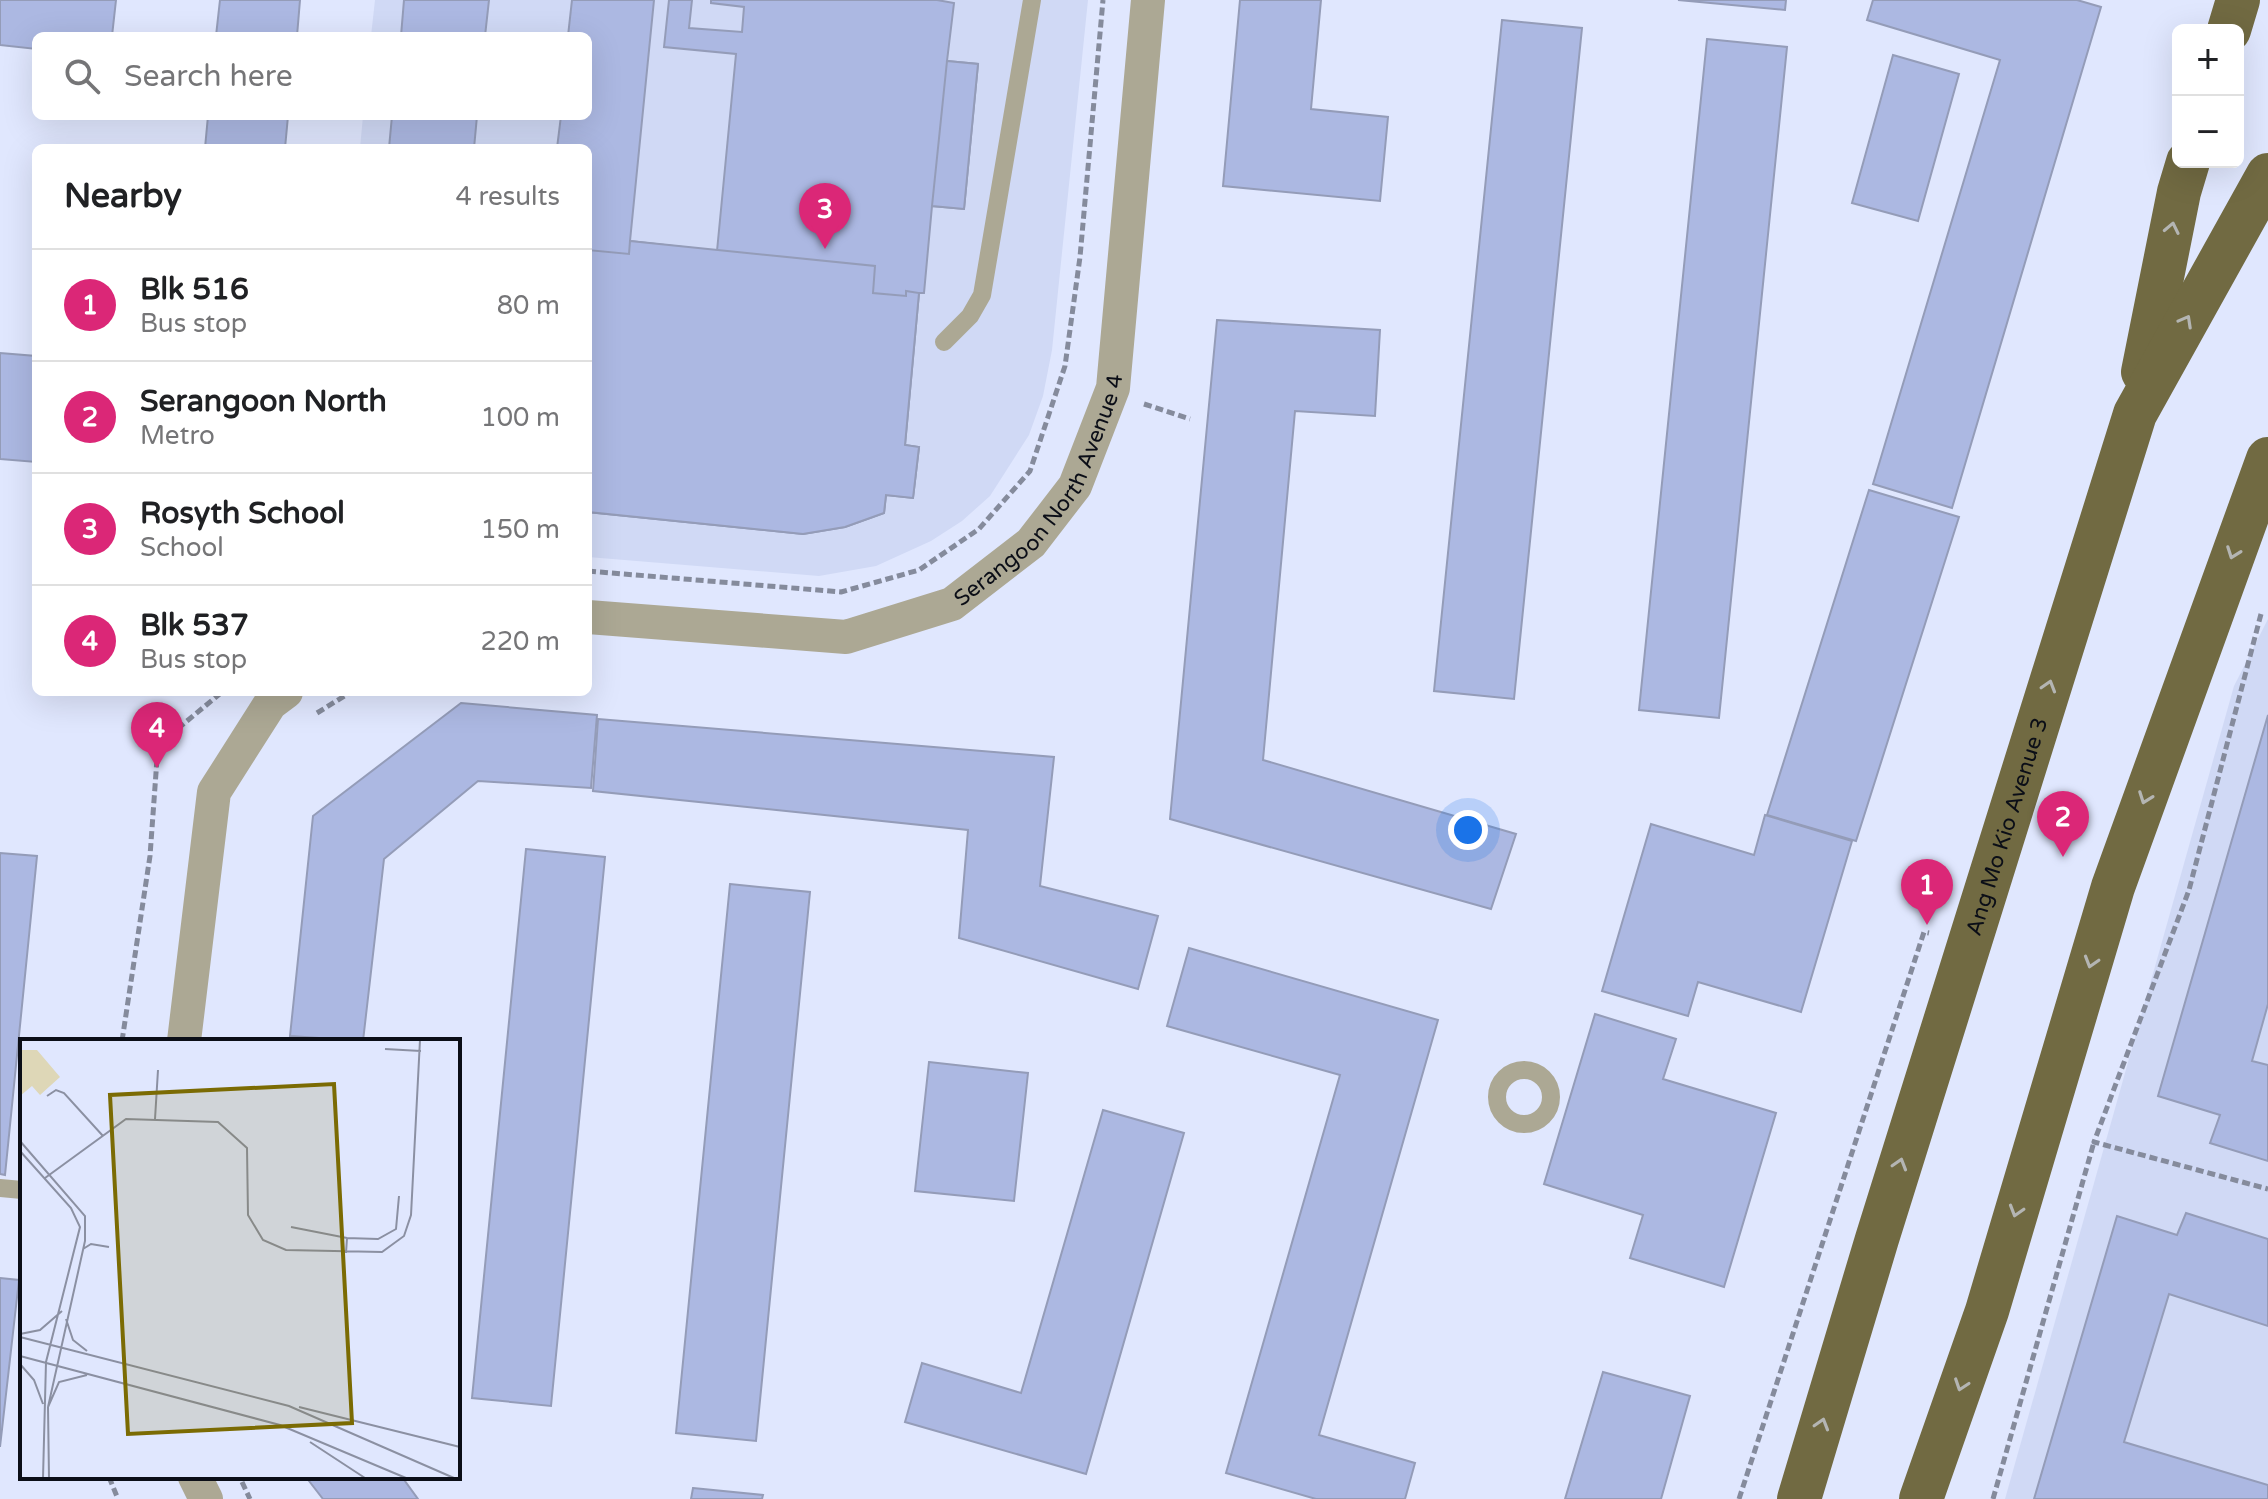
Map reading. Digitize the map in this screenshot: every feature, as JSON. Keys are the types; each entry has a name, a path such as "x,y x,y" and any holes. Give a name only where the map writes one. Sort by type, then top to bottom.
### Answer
{"highway":[{"path":"2231,24 2238,0"},
{"path":"2135,414 2186,168"},
{"name":"Ang Mo Kio Avenue 3","path":"1799,1499 2135,414 2268,175"},
{"path":"1921,1499 1987,1311 2113,887 2265,468"}],"street":[{"name":"Serangoon North Avenue 4","path":"592,598 846,620 953,586 1019,534 1054,487 1095,384 1133,0"},
{"name":"Serangoon North Avenue 4","path":"592,617 846,637 952,604 1031,543 1075,486 1113,388 1148,0"},
{"path":"184,1039 214,792 270,704 281,696"},
{"path":"196,1479 206,1499"},
{"path":"217,1479 226,1499"}],"lane":[{"path":"944,342 970,316 982,295 1032,0"},
{"path":"0,1188 20,1190"}],"path":[{"path":"592,571 841,592 919,570 979,529 1030,471 1065,366 1080,257 1103,0"},
{"path":"1135,401 1190,419"},
{"path":"1993,1499 2094,1142 2189,890 2261,614"},
{"path":"122,1039 150,856 158,745 217,696"},
{"path":"310,718 345,696"},
{"path":"1739,1499 1924,932"},
{"path":"2094,1142 2268,1189"},
{"path":"110,1479 118,1499"},
{"path":"241,1479 250,1499"}],"shaded area":[{"path":"375,0 1088,0 1052,350 1043,396 1029,435 990,496 962,521 931,541 876,566 819,576 592,557 592,144 360,144 363,120 592,120 592,32 371,32"},
{"path":"2268,619 2268,1499 2005,1499 2234,686"}],"building":[{"path":"0,0 116,0 112,32 32,32 32,49 0,45"},
{"path":"220,0 300,0 297,32 216,32"},
{"path":"404,0 489,0 485,32 401,32"},
{"path":"572,0 654,0 630,241 717,251 736,54 664,47 669,0 692,0 689,28 742,32 744,7 711,3 711,0 937,0 954,3 947,61 978,64 964,209 932,206 924,293 919,293 905,445 919,447 913,498 886,495 884,513 845,527 803,534 592,512 592,144 558,144 560,120 592,120 592,32 568,32"},
{"path":"1240,0 1321,0 1311,109 1388,117 1380,201 1223,186"},
{"path":"1678,0 1786,0 1785,10"},
{"path":"1873,0 2077,0 2101,7 1952,508 1873,484 2000,60 1867,20"},
{"path":"1502,20 1582,28 1514,699 1434,691"},
{"path":"1707,39 1787,47 1719,718 1639,710"},
{"path":"1893,55 1959,74 1918,221 1852,203"},
{"path":"947,61 978,64 964,209 932,206"},
{"path":"208,120 288,120 285,144 205,144"},
{"path":"392,120 477,120 474,144 389,144"},
{"path":"630,241 875,266 873,293 906,296 906,291 919,293 905,445 919,447 913,498 886,495 884,513 845,527 803,534 592,512 592,250 629,254"},
{"path":"1217,320 1380,330 1375,416 1295,411 1263,760 1516,834 1491,909 1170,819"},
{"path":"0,353 32,356 32,462 0,459"},
{"path":"1869,490 1959,517 1856,841 1767,815"},
{"path":"461,703 597,715 591,788 478,781 384,859 363,1039 290,1036 313,816"},
{"path":"2268,715 2268,1004 2252,1061 2268,1065 2268,1161 2210,1143 2220,1115 2158,1096"},
{"path":"598,719 1054,757 1040,886 1158,916 1138,989 959,938 968,830 593,791"},
{"path":"1765,815 1852,841 1801,1012 1698,982 1688,1016 1602,991 1651,824 1754,855"},
{"path":"526,849 605,857 551,1406 472,1398"},
{"path":"0,853 37,856 5,1175 0,1174"},
{"path":"730,884 810,892 756,1441 676,1433"},
{"path":"1189,948 1438,1020 1319,1435 1415,1463 1405,1499 1316,1499 1226,1473 1340,1075 1167,1026"},
{"path":"1595,1014 1676,1039 1663,1079 1776,1113 1724,1287 1630,1258 1643,1215 1544,1184"},
{"path":"929,1062 1028,1073 1014,1201 915,1191"},
{"path":"1103,1110 1184,1133 1086,1474 905,1422 922,1363 1021,1393"},
{"path":"2186,1213 2268,1239 2268,1326 2169,1294 2124,1442 2268,1485 2268,1499 2034,1499 2117,1216 2177,1235"},
{"path":"0,1278 19,1280 0,1447"},
{"path":"1603,1372 1690,1396 1661,1499 1565,1499"},
{"path":"308,1479 403,1479 418,1499 323,1499"},
{"path":"693,1488 763,1495 762,1499 691,1499"}],"place":[{"name":"Rosyth School","path":"825,249"},
{"name":"Blk 537","path":"157,768"},
{"name":"Serangoon North","path":"2063,857"},
{"name":"Blk 516","path":"1927,925"}]}
